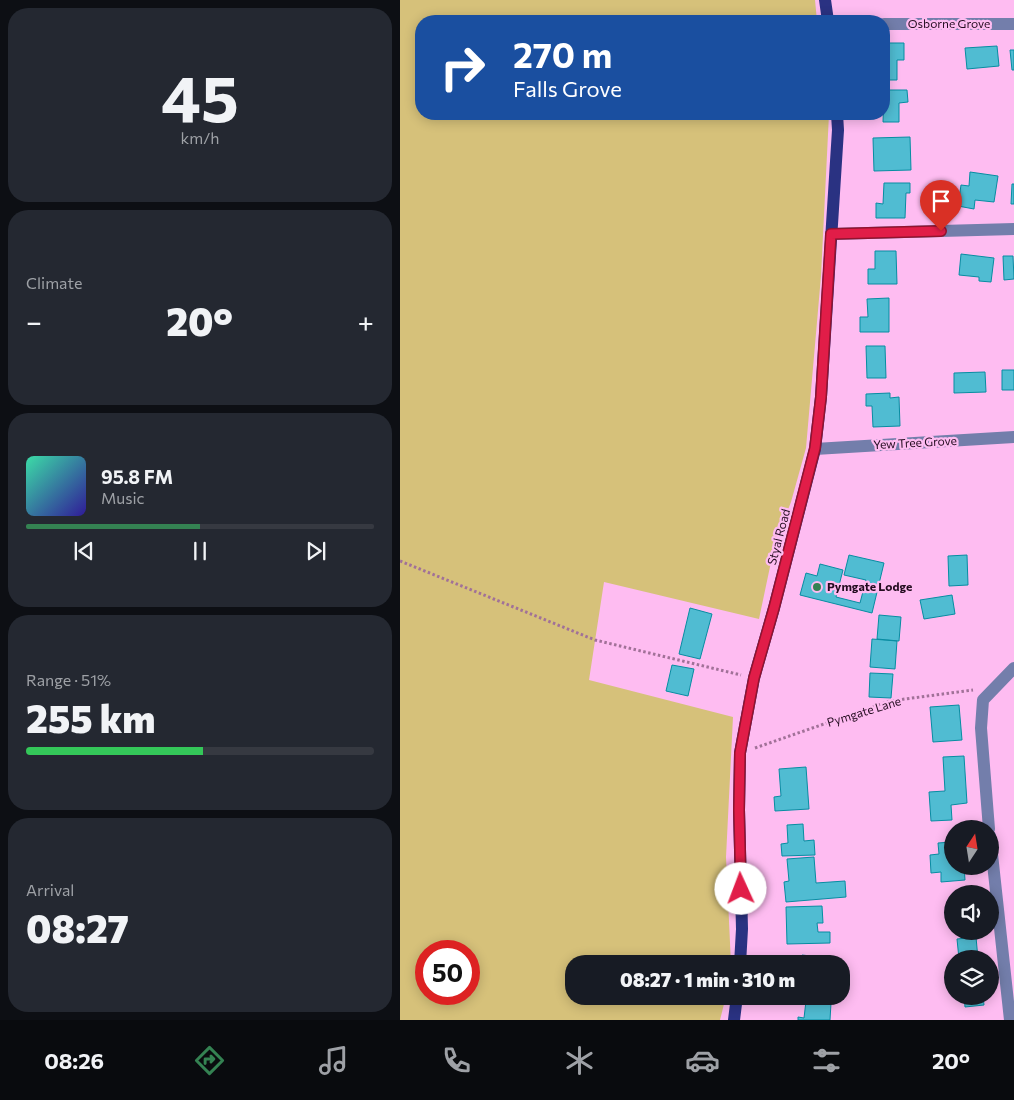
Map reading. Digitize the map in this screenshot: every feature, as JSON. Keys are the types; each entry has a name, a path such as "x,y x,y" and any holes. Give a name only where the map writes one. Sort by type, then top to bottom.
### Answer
{"main road":[{"path":"825,0 827,15"},
{"name":"Styal Road","path":"741,955 742,929 739,810 740,753 754,678 815,448 821,397 837,120"},
{"path":"734,1020 736,1005"}],"street":[{"name":"Osborne Grove","path":"890,24 1014,24"},
{"path":"831,234 1014,229"},
{"name":"Yew Tree Grove","path":"815,448 1014,437"},
{"path":"988,820 980,728 983,700 1014,668"},
{"path":"996,875 1009,966 1010,1020"}],"path":[{"path":"400,561 595,640 754,678"},
{"name":"Pymgate Lane","path":"740,753 890,701 995,687"}],"shaded area":[{"path":"400,0 815,0 816,15 415,15 415,120 829,120 821,276 806,448 791,502 775,543 759,619 604,582 589,680 733,717 726,857 731,955 565,955 565,1005 724,1005 720,1020 400,1020"}],"building":[{"path":"890,43 904,43 904,60 897,60 897,80 890,80"},
{"path":"997,46 999,66 967,69 965,48"},
{"path":"1010,50 1014,50 1014,70 1012,70"},
{"path":"890,90 907,90 908,102 899,103 899,122 883,122 883,120 890,120"},
{"path":"910,137 911,170 874,171 873,138"},
{"path":"970,172 998,176 994,202 975,200 974,209 958,206 961,185 969,186"},
{"path":"884,183 910,183 910,193 906,193 905,218 876,218 876,203 883,204"},
{"path":"1012,184 1014,184 1014,204 1011,204"},
{"path":"875,251 896,251 897,284 868,284 868,269 875,269"},
{"path":"961,254 994,258 991,282 979,281 979,277 959,275"},
{"path":"1003,256 1013,256 1014,279 1004,280"},
{"path":"889,298 889,332 860,332 860,317 868,317 867,299"},
{"path":"866,346 885,346 886,378 867,378"},
{"path":"1002,370 1014,370 1014,390 1002,390"},
{"path":"985,372 986,392 954,393 954,373"},
{"path":"890,393 890,398 899,397 900,426 873,427 872,406 866,406 866,394"},
{"path":"849,555 884,563 872,613 800,595 806,573 817,576 820,564 843,570 836,597 860,603 866,580 844,575"},
{"path":"967,555 968,585 949,586 948,556"},
{"path":"952,595 955,614 924,619 920,600"},
{"path":"690,608 712,614 700,659 679,654"},
{"path":"879,615 901,617 899,641 877,639"},
{"path":"872,639 897,641 895,669 870,667"},
{"path":"672,665 694,669 688,696 666,691"},
{"path":"870,673 893,674 891,698 869,697"},
{"path":"959,705 962,740 933,742 930,707"},
{"path":"964,756 967,803 951,805 952,820 931,821 929,792 945,791 943,757"},
{"path":"806,767 809,809 775,811 774,797 781,796 779,769"},
{"path":"803,824 804,841 814,840 815,855 782,856 781,844 788,843 787,825"},
{"path":"938,843 944,843 944,875 965,875 965,880 941,882 941,872 931,873 930,855 939,854"},
{"path":"814,857 816,883 845,881 846,897 786,902 784,882 789,881 787,859"},
{"path":"822,906 823,923 817,923 818,932 830,932 830,943 787,944 786,907"},
{"path":"957,940 976,940 977,950 958,950"},
{"path":"806,1005 831,1005 830,1020 798,1020 798,1017 804,1018"},
{"path":"965,1005 984,1005 965,1007"}],"place":[{"name":"Pymgate Lodge","path":"817,587"}],"route":[{"path":"741,889 740,753 754,678 795,530 815,448 821,397 831,234 941,231"}]}
